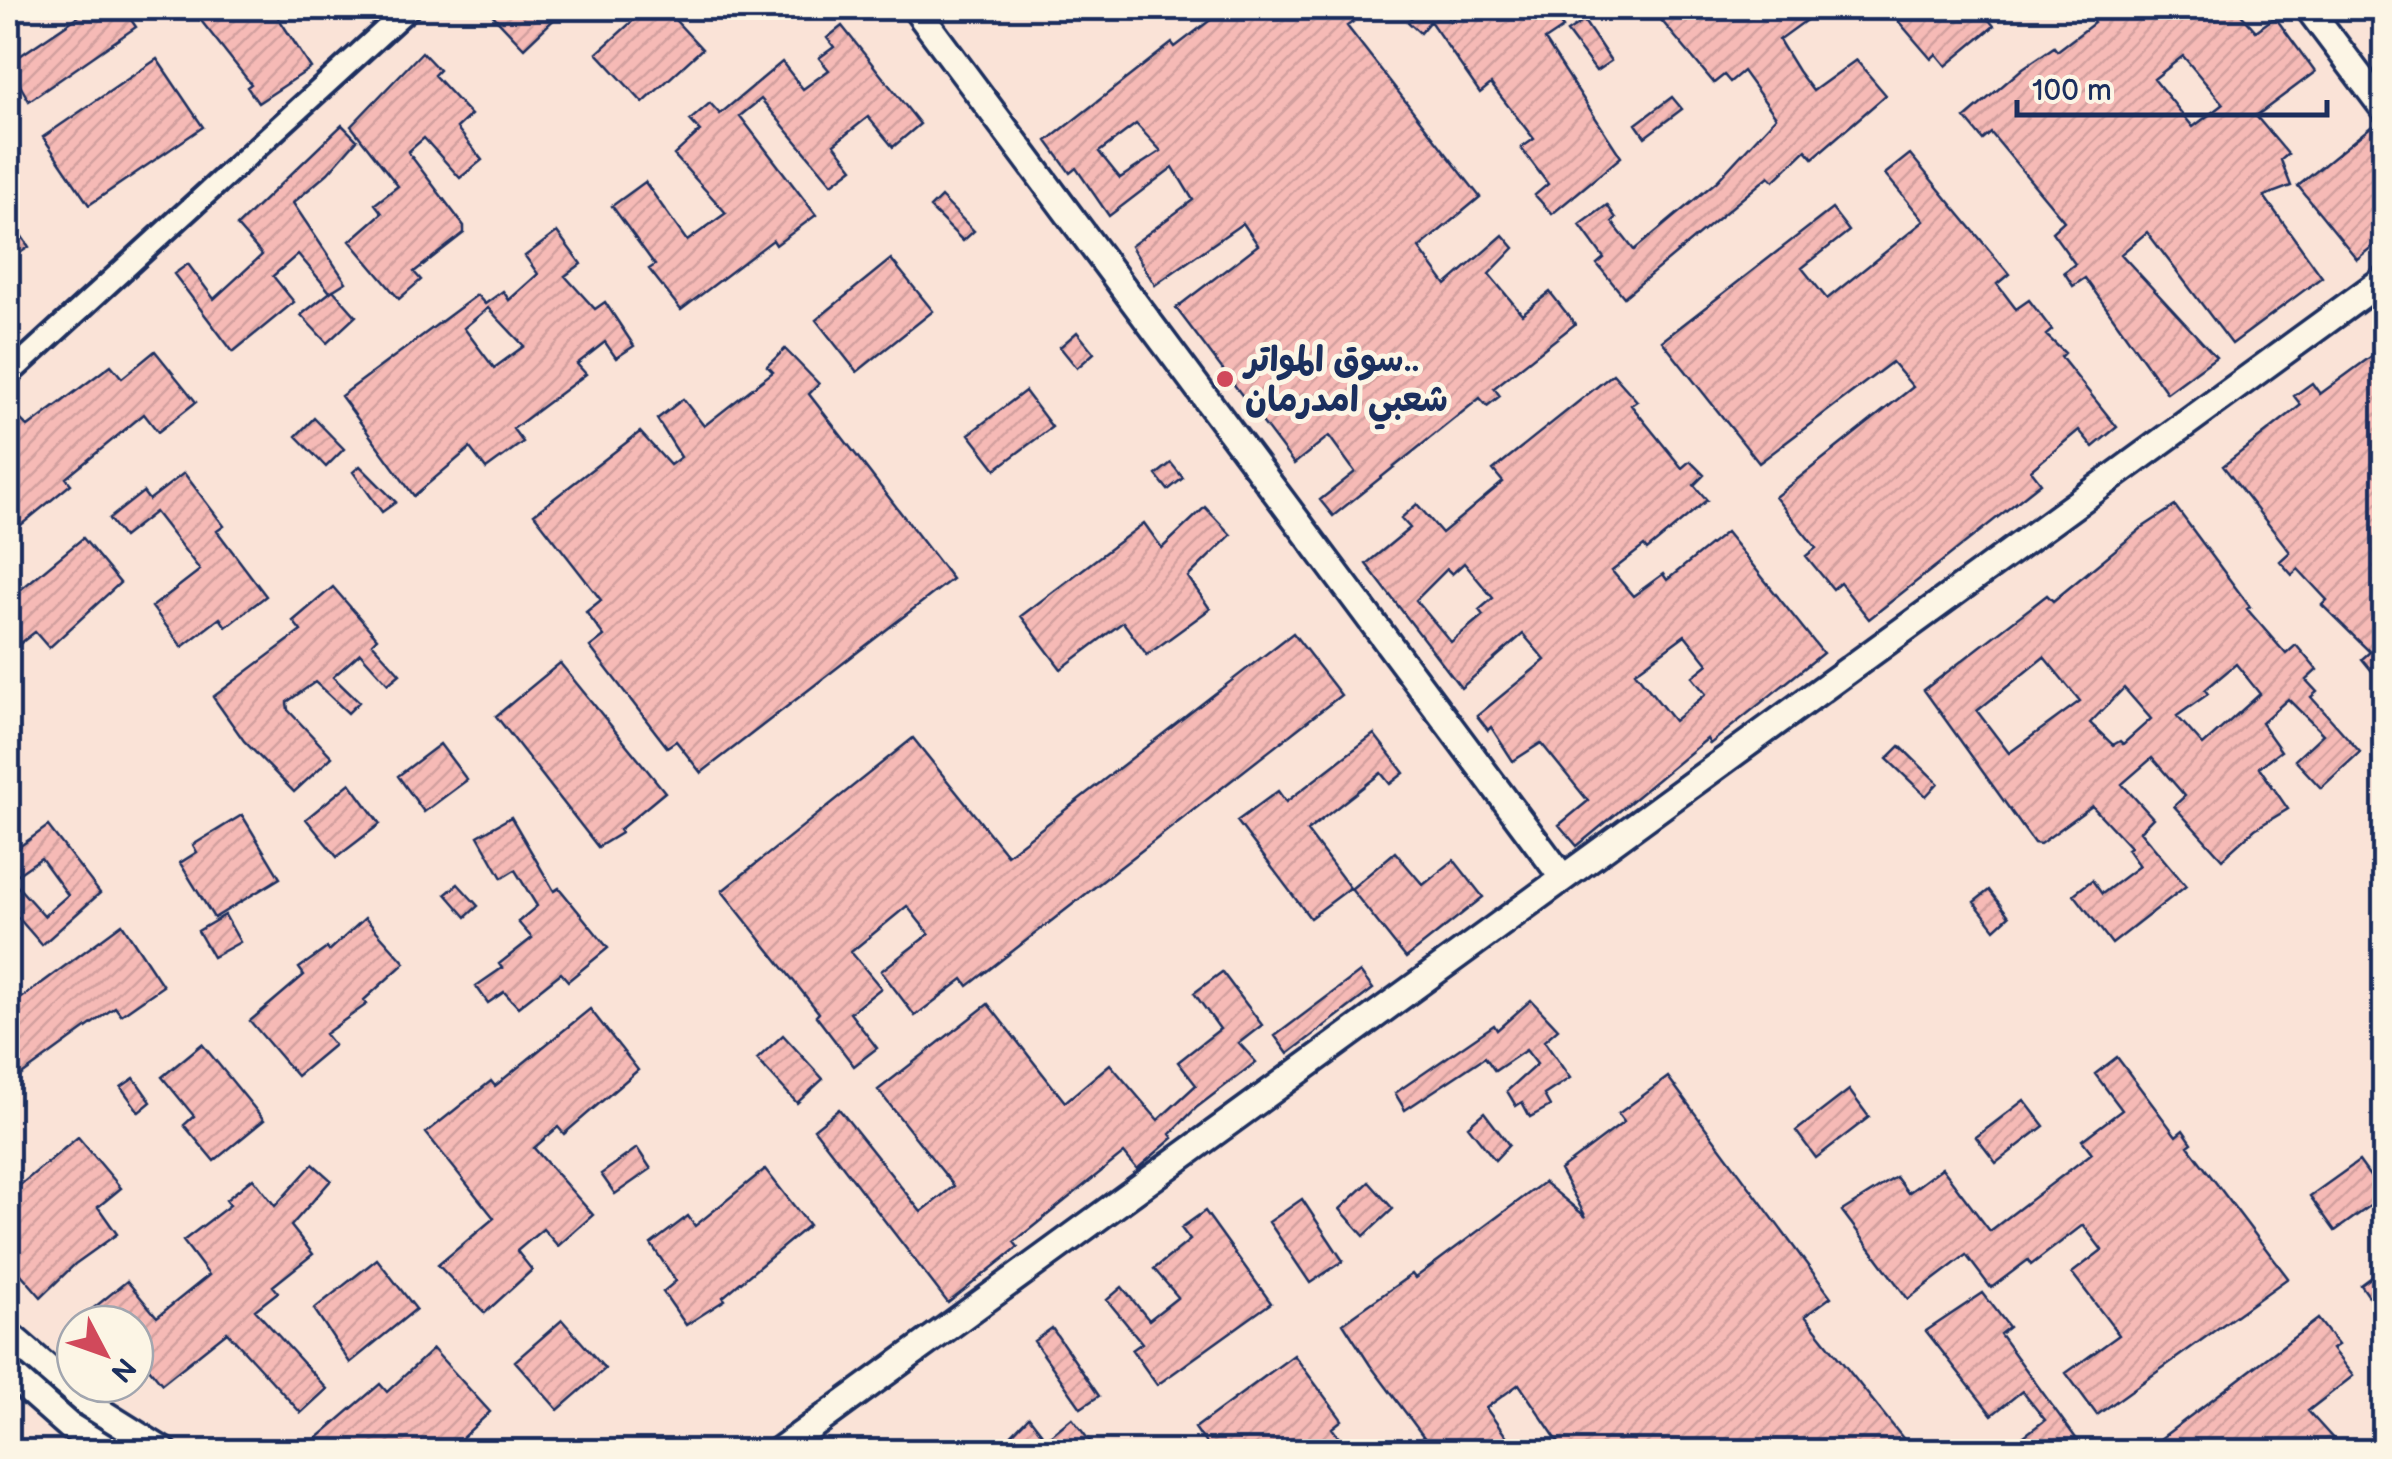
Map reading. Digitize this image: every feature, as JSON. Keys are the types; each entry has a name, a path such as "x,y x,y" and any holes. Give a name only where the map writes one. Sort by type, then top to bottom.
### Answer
{"street":[{"path":"8,375 409,8"},
{"path":"915,8 1563,878"},
{"path":"2308,8 2384,109"},
{"path":"777,1452 2384,279"},
{"path":"8,1334 90,1405 165,1452"},
{"path":"8,1372 69,1426 111,1452"}],"shaded area":[{"path":"8,8 2384,8 2384,1451 8,1452"}],"building":[{"path":"91,8 123,8 136,27 29,101 8,64"},
{"path":"191,8 272,8 311,68 258,103 247,87 251,84"},
{"path":"486,8 566,8 524,48"},
{"path":"647,8 664,8 702,49 643,103 597,53"},
{"path":"1226,8 1341,8 1353,22 1347,26 1480,197 1419,248 1446,285 1503,235 1514,248 1489,274 1522,314 1550,292 1575,324 1494,388 1500,396 1487,406 1480,398 1333,516 1320,500 1355,472 1329,436 1294,464 1176,308 1258,245 1243,223 1155,285 1131,246 1193,200 1173,167 1109,216 1076,168 1070,173 1047,141 1172,43 1175,47","holes":["1136,124 1161,151 1120,178 1099,152"]},
{"path":"1420,8 1442,8 1450,21 1466,8 1547,8 1563,28 1545,40 1621,157 1552,214 1535,195 1548,184 1521,148 1534,139 1491,84 1480,93 1430,21 1420,33 1408,22"},
{"path":"1651,8 1823,8 1779,40 1798,71 1813,91 1856,60 1886,95 1813,158 1806,150 1774,181 1769,176 1624,297 1597,264 1604,258 1580,225 1607,205 1616,218 1612,222 1634,250 1717,181 1776,117 1743,71 1730,82 1724,75 1714,83"},
{"path":"1887,8 1979,8 1994,26 1946,66 1936,54 1931,59"},
{"path":"2083,8 2235,8 2256,31 2275,17 2315,72 2256,116 2288,154 2281,160 2291,186 2264,196 2322,277 2232,344 2147,232 2121,254 2216,357 2167,393 2085,278 2073,286 2064,272 2075,264 2052,232 2064,221 1991,133 1983,140 1965,118 2023,68 2054,47 2057,51 2094,23","holes":["2183,56 2223,104 2193,127 2154,79"]},
{"path":"1584,21 1611,61 1596,71 1567,32"},
{"path":"842,26 920,124 893,147 868,117 834,144 853,168 832,184 761,99 740,116 816,215 776,245 773,240 681,310 649,269 655,265 612,206 645,182 687,241 726,213 674,155 700,131 690,120 710,103 720,114 782,62 803,89 829,70 819,58 834,47 827,38"},
{"path":"422,52 439,70 434,75 471,115 457,128 482,160 460,178 424,138 408,152 464,226 464,233 414,272 421,280 399,299 350,241 382,213 375,204 398,186 351,126"},
{"path":"157,59 203,127 89,205 43,137"},
{"path":"1672,97 1682,109 1645,137 1636,124"},
{"path":"342,125 357,140 328,173 293,203 346,282 330,292 298,254 273,276 294,302 233,352 174,274 188,264 214,299 262,255 237,226"},
{"path":"2372,126 2384,142 2384,237 2357,259 2298,186"},
{"path":"1910,154 2009,274 1997,284 2016,309 2029,300 2052,330 2046,335 2065,353 2061,357 2117,427 2093,447 2079,430 2031,470 2041,483 1869,619 1840,583 1833,589 1806,556 1816,548 1775,497 1913,387 1892,362 1759,463 1662,341 1832,209 1849,231 1802,268 1827,299 1924,221 1885,174"},
{"path":"941,197 974,231 963,241 930,208"},
{"path":"8,216 29,247 8,261"},
{"path":"557,232 581,264 565,276 595,309 605,302 634,346 616,358 605,342 577,364 586,374 513,429 523,442 486,469 470,448 414,496 341,396 477,295 485,304 503,291 509,300 538,274 525,256","holes":["488,308 524,346 494,368 464,328"]},
{"path":"891,259 933,311 857,372 816,320"},
{"path":"333,290 356,316 327,343 301,315"},
{"path":"1077,332 1094,353 1077,368 1060,347"},
{"path":"2384,347 2384,686 2362,659 2370,652 2322,605 2327,600 2298,569 2292,575 2280,561 2290,552 2223,466 2301,405 2294,396 2312,383 2320,394"},
{"path":"785,349 819,384 809,394 952,579 701,773 676,741 667,747 590,647 604,636 586,612 601,600 534,514 640,432 670,465 681,457 657,419 683,399 704,426 773,372 767,366"},
{"path":"155,351 196,402 158,432 144,414 66,478 71,484 21,525 8,508 8,424 16,415 28,427 111,365 122,378"},
{"path":"1613,374 1637,401 1631,405 1682,468 1690,461 1704,475 1694,485 1707,500 1647,550 1644,546 1612,571 1633,596 1663,574 1667,580 1726,532 1823,653 1710,744 1707,739 1577,846 1559,825 1588,801 1541,743 1513,761 1491,727 1488,730 1477,716 1545,660 1523,634 1461,688 1366,564 1410,528 1401,518 1417,504 1442,533 1503,482 1493,470","holes":["1464,563 1493,598 1479,610 1483,615 1451,642 1416,600 1447,569 1452,574","1685,635 1708,664 1692,677 1706,694 1674,721 1635,672"]},
{"path":"1025,391 1052,427 996,469 969,434"},
{"path":"314,418 344,449 326,467 296,436"},
{"path":"1171,463 1183,478 1168,490 1156,475"},
{"path":"360,466 396,502 382,512 353,472"},
{"path":"184,473 224,526 217,531 266,596 226,627 220,618 182,647 152,607 200,570 155,512 123,537 109,519 143,492 149,500"},
{"path":"2175,506 2250,607 2247,609 2286,654 2296,645 2317,670 2306,680 2317,692 2311,697 2360,752 2321,788 2295,760 2323,734 2288,699 2261,723 2281,751 2259,767 2288,809 2255,829 2222,859 2174,806 2185,796 2152,758 2122,784 2153,818 2140,831 2186,886 2112,944 2074,894 2092,880 2102,894 2139,866 2127,849 2130,847 2092,806 2040,844 2034,843 1924,690 2047,595 2053,601 2143,527","holes":["2044,657 2080,701 2009,753 1977,711","2236,664 2260,694 2203,745 2177,716 2208,694 2205,690","2124,688 2151,719 2123,744 2120,741 2113,745 2090,723"]},
{"path":"1205,507 1231,535 1188,577 1210,609 1147,655 1123,622 1061,669 1021,616 1144,523 1162,548"},
{"path":"83,538 120,583 49,648 35,632 8,653 8,600"},
{"path":"333,587 377,638 372,643 400,674 388,684 360,653 333,677 359,702 348,713 315,682 287,702 288,710 332,757 294,792 244,741 213,697 301,631 293,621"},
{"path":"1293,633 1341,695 968,986 963,979 915,1016 881,971 929,934 907,906 851,952 881,988 850,1013 877,1048 854,1066 816,1016 819,1013 722,891 913,738 1007,855"},
{"path":"560,663 665,792 619,830 621,833 598,847 496,716"},
{"path":"1374,734 1404,773 1390,784 1381,773 1307,831 1350,888 1310,918 1237,821 1278,791 1286,802"},
{"path":"440,744 467,780 424,812 398,776"},
{"path":"1900,746 1938,783 1926,796 1887,759"},
{"path":"350,783 380,824 337,857 306,819"},
{"path":"242,815 280,878 214,918 180,863 197,852 193,845"},
{"path":"511,817 554,891 559,888 608,948 568,981 561,973 518,1007 504,992 488,1003 476,986 502,968 499,964 532,938 518,922 537,906 515,870 502,878 478,836"},
{"path":"48,826 100,893 42,945 8,906 8,855","holes":["41,858 68,895 44,916 11,879"]},
{"path":"1395,852 1423,885 1454,860 1483,897 1406,958 1351,889"},
{"path":"458,884 478,906 466,917 446,894"},
{"path":"1989,890 2009,916 1995,929 1974,902"},
{"path":"225,915 240,942 213,957 198,931"},
{"path":"365,918 405,963 364,1000 367,1004 325,1034 334,1045 297,1076 250,1021 304,975 299,968 327,948 329,951"},
{"path":"122,924 163,986 121,1015 115,1007 8,1085 8,1008"},
{"path":"1222,972 1262,1025 1239,1043 1256,1062 1196,1108 1170,1134 1173,1138 1137,1169 1124,1153 1014,1242 1018,1247 948,1303 814,1129 839,1109 921,1212 954,1186 878,1090 988,1004 1065,1102 1110,1064 1158,1120 1196,1085 1178,1062 1220,1029 1194,993"},
{"path":"1360,972 1373,989 1288,1054 1275,1036"},
{"path":"1531,1000 1558,1029 1544,1041 1570,1078 1544,1095 1550,1106 1530,1117 1522,1102 1516,1106 1507,1091 1537,1064 1526,1050 1495,1071 1485,1057 1405,1110 1395,1093 1494,1025 1497,1030"},
{"path":"590,1009 638,1070 564,1134 558,1127 534,1148 593,1215 558,1246 543,1229 517,1251 532,1270 485,1313 438,1265 494,1218 426,1133 491,1081 495,1086"},
{"path":"783,1035 823,1079 797,1103 757,1059"},
{"path":"202,1044 264,1120 214,1161 184,1125 194,1116 162,1077"},
{"path":"2117,1057 2176,1136 2183,1130 2192,1143 2188,1146 2288,1278 2097,1415 2066,1373 2119,1335 2072,1273 2102,1250 2083,1225 2031,1265 2028,1260 1991,1288 1966,1255 1908,1299 1842,1211 1896,1177 1908,1193 1942,1168 1990,1231 2092,1153 2082,1140 2122,1110 2095,1074"},
{"path":"1668,1077 1831,1297 1805,1316 1914,1452 1565,1452 1519,1384 1486,1408 1517,1452 1435,1452 1370,1365 1343,1323 1412,1274 1415,1278 1544,1182 1586,1217 1560,1170 1624,1122 1618,1114"},
{"path":"134,1078 151,1102 139,1112 121,1087"},
{"path":"1849,1090 1869,1117 1816,1158 1796,1131"},
{"path":"2024,1100 2044,1126 1996,1163 1976,1137"},
{"path":"1484,1112 1509,1145 1495,1160 1468,1126"},
{"path":"78,1137 121,1188 98,1207 117,1234 75,1264 41,1297 8,1259 8,1195"},
{"path":"637,1148 651,1169 615,1194 601,1174"},
{"path":"2359,1161 2384,1196 2335,1231 2310,1196"},
{"path":"313,1164 331,1180 291,1226 313,1254 273,1286 278,1292 255,1310 327,1389 301,1413 227,1332 162,1384 155,1375 155,1315 157,1317 209,1275 183,1241 230,1205 226,1200 253,1178 275,1206"},
{"path":"765,1169 809,1225 723,1297 725,1300 686,1325 663,1292 676,1281 651,1244 688,1216 695,1226"},
{"path":"1369,1182 1393,1209 1364,1236 1340,1209"},
{"path":"1302,1199 1343,1261 1310,1283 1269,1222"},
{"path":"1205,1211 1271,1303 1157,1385 1132,1350 1142,1343 1107,1300 1122,1287 1149,1320 1178,1297 1154,1269 1190,1240 1181,1228"},
{"path":"377,1259 416,1309 350,1363 314,1309"},
{"path":"2384,1268 2384,1318 2361,1285"},
{"path":"127,1281 146,1304 99,1304"},
{"path":"1983,1293 2009,1327 2000,1334 2078,1441 2064,1452 2003,1452 2045,1420 2022,1391 1992,1415 1926,1331"},
{"path":"2318,1319 2338,1345 2332,1349 2353,1376 2308,1411 2335,1441 2322,1452 2143,1452"},
{"path":"562,1320 605,1369 558,1410 515,1361"},
{"path":"1052,1328 1099,1396 1081,1408 1034,1341"},
{"path":"433,1349 490,1412 447,1452 301,1452 380,1384 387,1392"},
{"path":"1294,1355 1342,1420 1332,1428 1349,1452 1212,1452 1195,1428"},
{"path":"1029,1417 1046,1439 1072,1418 1098,1452 995,1452"}],"place":[{"name":"سوق المواتر.. شعبي امدرمان","path":"1225,379"}]}
